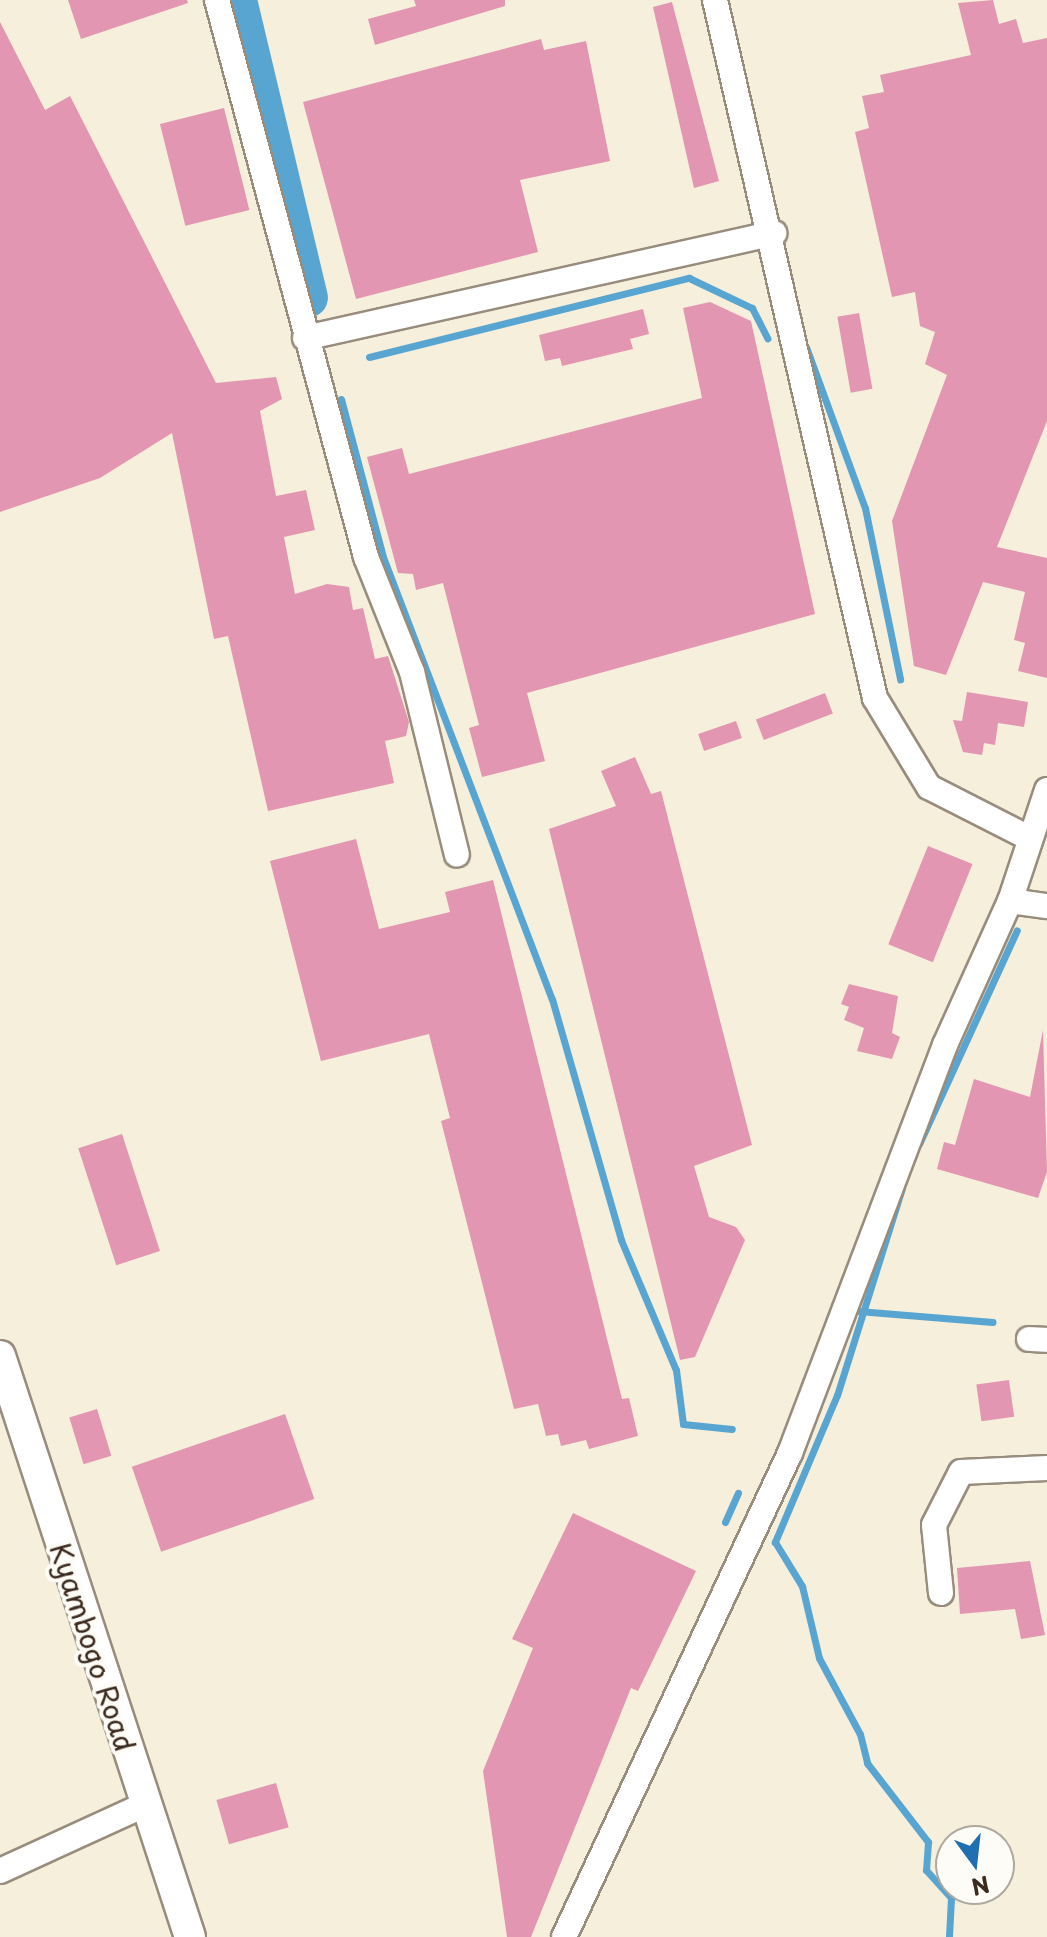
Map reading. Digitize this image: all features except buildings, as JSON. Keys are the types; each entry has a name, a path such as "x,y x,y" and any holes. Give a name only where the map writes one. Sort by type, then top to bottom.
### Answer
{"street":[{"path":"217,0 366,557 412,672 457,855"},
{"path":"715,0 774,233 807,418 875,698 929,787 1029,838"},
{"path":"305,338 774,233"},
{"path":"564,1937 790,1453 945,1045 1010,901 1047,790"},
{"path":"1010,901 1047,906"},
{"name":"Kyambogo Road","path":"0,1356 144,1805 190,1937"},
{"path":"941,1593 934,1525 961,1472 1047,1468"},
{"path":"0,1871 144,1805"}],"waterway":[{"path":"237,0 308,298"},
{"path":"369,357 689,278 752,308 767,338"},
{"path":"806,347 865,508 900,679"},
{"path":"341,399 383,557 552,999 621,1240 676,1370 683,1424 732,1429"},
{"path":"919,1144 1017,930"},
{"path":"902,1188 837,1395 775,1542 802,1586 819,1658 860,1734 867,1763 928,1842 926,1870 951,1898 949,1937"},
{"path":"858,1311 993,1322"},
{"path":"725,1522 738,1493"}]}
